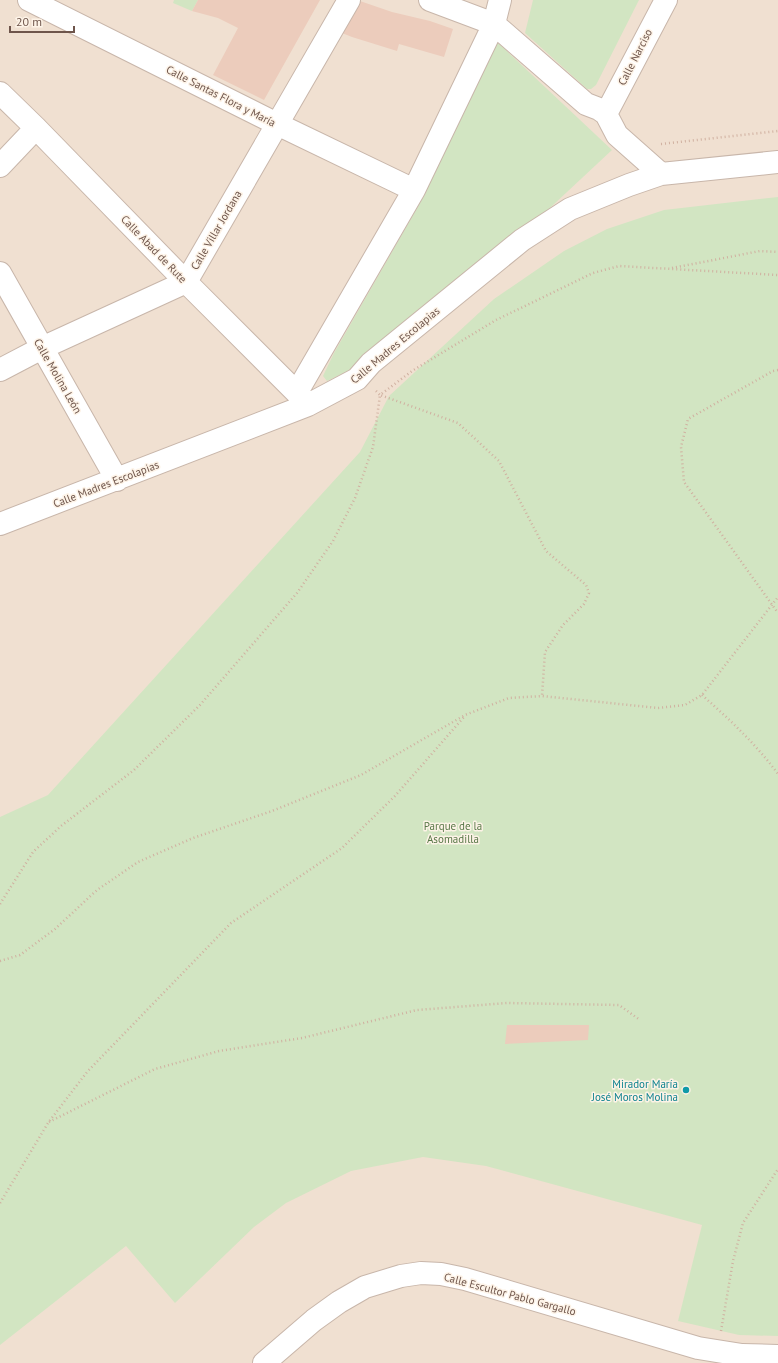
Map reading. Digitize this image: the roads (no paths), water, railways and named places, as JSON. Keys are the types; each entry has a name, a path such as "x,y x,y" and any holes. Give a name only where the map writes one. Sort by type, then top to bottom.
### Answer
{"street":[{"name":"Calle Santas Flora y María","path":"29,0 277,124 414,190"},
{"name":"Calle Villar Jordana","path":"0,370 42,348 186,282 349,0"},
{"path":"430,0 494,24 586,104 599,109 606,114 616,136 662,174"},
{"path":"303,398 414,190 494,24 500,0"},
{"name":"Calle Narciso","path":"606,114 666,0"},
{"name":"Calle Abad de Rute","path":"0,93 186,282 303,398"},
{"path":"0,166 36,128"},
{"name":"Calle Madres Escolapias","path":"0,524 117,480 303,398 357,379 371,363 522,240 570,209 629,185 662,174 778,162"},
{"name":"Calle Molina León","path":"0,273 117,480"},
{"name":"Calle Escultor Pablo Gargallo","path":"264,1363 314,1320 339,1302 365,1287 402,1276 421,1274 441,1274 465,1279 704,1354 742,1359 778,1356"}],"place":[{"name":"Mirador María José Moros Molina","path":"686,1090"}],"park label":[{"name":"Parque de la Asomadilla","path":"453,832"}]}
